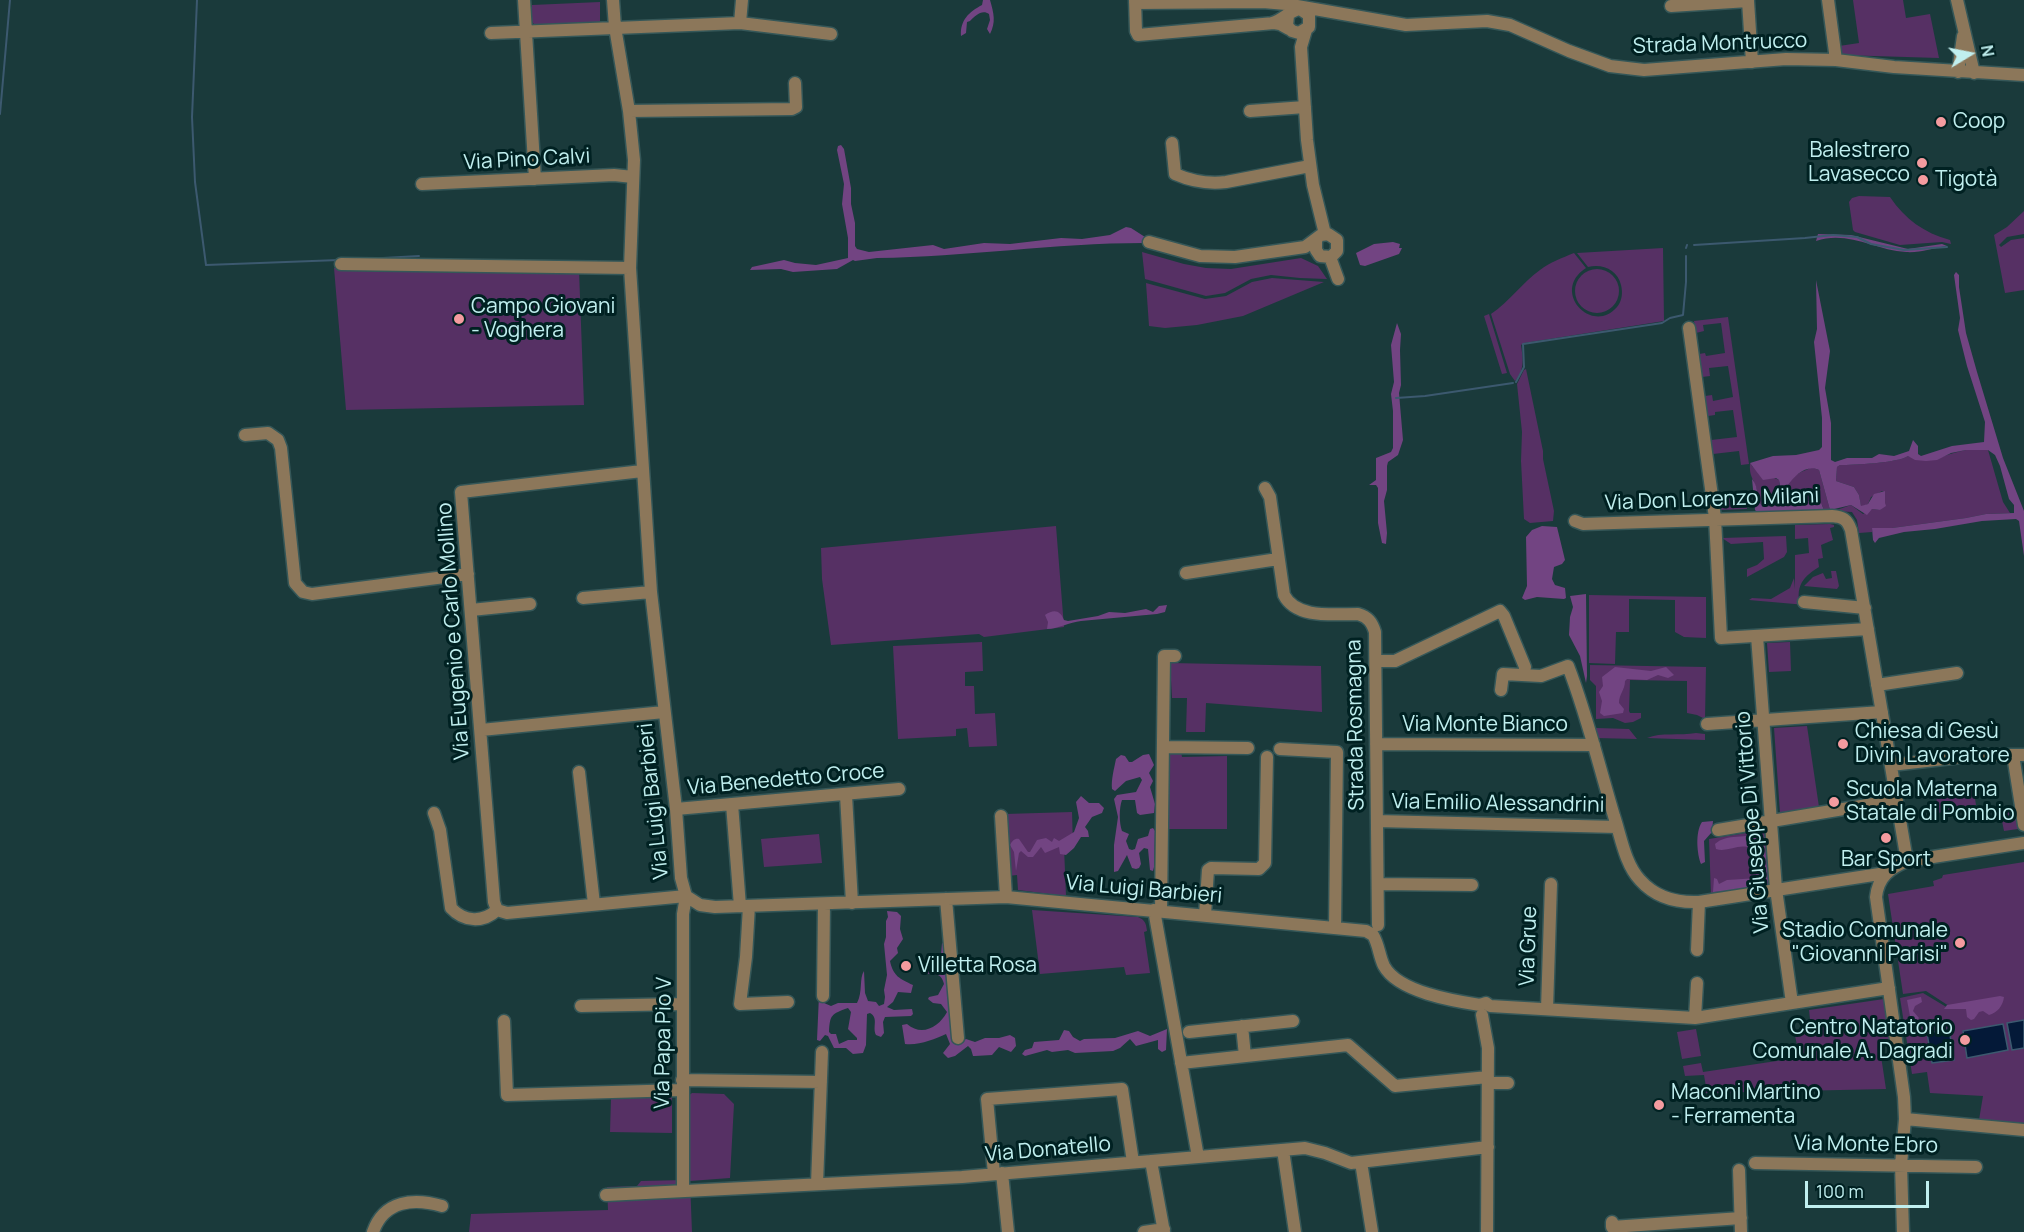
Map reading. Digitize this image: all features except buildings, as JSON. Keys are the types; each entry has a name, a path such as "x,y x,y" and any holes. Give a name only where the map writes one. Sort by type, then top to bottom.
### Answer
{"street":[{"path":"524,0 535,179"},
{"name":"Via Luigi Barbieri","path":"613,0 615,27 629,111 633,177 630,268 651,592 676,809 681,878 686,896 700,905 714,907 1006,897 1366,931"},
{"path":"740,23 741,0"},
{"path":"1828,0 1836,60"},
{"path":"1957,0 1974,73"},
{"path":"1671,6 1748,1 1752,62"},
{"name":"Strada Montrucco","path":"1300,16 1270,23 1138,34 1135,2 1263,2 1300,16 1406,26 1487,21 1510,25 1610,66 1644,70 1786,59 1836,60 1894,67 2023,75"},
{"path":"1300,16 1310,166 1322,246 1338,279"},
{"path":"491,33 740,23 831,34"},
{"path":"1958,72 1964,29"},
{"path":"629,111 792,109 795,107 795,84"},
{"path":"1250,111 1305,107"},
{"path":"1172,144 1175,174 1198,181 1219,183 1310,166"},
{"name":"Via Pino Calvi","path":"422,184 614,175 633,177"},
{"path":"1149,242 1186,253 1213,257 1235,257 1310,245 1322,246"},
{"path":"341,264 630,268"},
{"path":"1689,328 1715,518 1721,638 1868,629"},
{"path":"245,435 268,433 278,440 281,448 295,583 303,592 312,594 468,574"},
{"name":"Via Eugenio e Carlo Mollino","path":"497,910 494,902 461,492 642,471"},
{"name":"Strada Rosmagna","path":"1265,488 1270,497 1278,560 1284,595 1288,604 1302,611 1358,614 1369,620 1375,632 1377,942"},
{"name":"Via Don Lorenzo Milani","path":"1575,521 1583,524 1715,518 1842,517 1848,522 1851,530 1864,608"},
{"path":"1186,573 1278,560"},
{"path":"584,598 651,592"},
{"path":"1804,602 1864,608 1907,861"},
{"path":"471,610 530,604"},
{"path":"1376,661 1395,661 1500,611 1525,667"},
{"name":"Via Giuseppe Di Vittorio","path":"1757,636 1776,889 1792,1003"},
{"path":"1175,656 1164,656 1164,747 1158,910 1180,1063 1198,1157"},
{"path":"1501,690 1503,674 1541,676 1568,666 1583,704 1617,827 1632,870 1648,889 1675,901 1698,902 1886,873 1907,861 2024,843"},
{"path":"1877,685 1957,673"},
{"path":"481,730 664,712"},
{"path":"1707,724 1882,712"},
{"name":"Via Monte Bianco","path":"1376,744 1593,745"},
{"path":"1164,747 1248,748"},
{"path":"1280,749 1337,752 1335,928"},
{"path":"1891,765 1979,755 2018,755 2024,825"},
{"path":"1205,915 1208,870 1211,868 1259,869 1265,863 1267,757"},
{"path":"579,772 594,904"},
{"name":"Via Benedetto Croce","path":"676,809 899,789"},
{"path":"846,795 852,903"},
{"path":"1718,830 1897,800"},
{"path":"732,804 744,906 746,957 740,1004 788,1002"},
{"path":"434,813 440,830 451,908 458,916 468,919 490,917 497,910 507,912 686,896"},
{"path":"1000,816 1006,897"},
{"name":"Via Emilio Alessandrini","path":"1377,821 1617,827"},
{"path":"1886,873 1877,888 1876,897 1902,1078 1905,1119 1901,1165 1903,1232"},
{"path":"1378,884 1472,885"},
{"name":"Via Grue","path":"1547,1009 1551,884"},
{"name":"Via Papa Pio V","path":"683,1191 683,914 686,896"},
{"path":"946,899 958,1038"},
{"path":"1697,950 1698,902"},
{"path":"823,996 824,903"},
{"path":"1366,931 1378,925"},
{"path":"1366,931 1373,935 1385,968 1397,980 1415,989 1485,1010 1503,1005 1695,1018 1889,988"},
{"path":"1695,1018 1697,983"},
{"path":"580,1006 683,1004"},
{"path":"1485,1010 1490,1037 1488,1048 1487,1232"},
{"path":"504,1021 507,1095 682,1085 821,1082"},
{"path":"1189,1032 1293,1021"},
{"path":"1242,1026 1249,1055"},
{"path":"1180,1063 1348,1045 1395,1086 1488,1080 1508,1083"},
{"path":"817,1184 822,1052"},
{"path":"1008,1232 987,1099 1122,1089 1133,1162"},
{"path":"1905,1119 2024,1130"},
{"name":"Via Donatello","path":"606,1195 998,1174 1305,1148 1351,1163 1488,1147"},
{"path":"1283,1150 1295,1232"},
{"path":"1144,1232 1164,1231 1151,1161"},
{"path":"1361,1162 1372,1232"},
{"name":"Via Monte Ebro","path":"1755,1163 1976,1167"},
{"path":"1739,1170 1741,1232"},
{"path":"373,1232 385,1213 405,1202 425,1201 442,1206"},
{"path":"1612,1222 1612,1227 1741,1218"}],"shaded area":[{"path":"983,0 990,0 993,10 994,22 990,34 987,29 989,14 984,12 967,22 966,33 961,36 964,21 969,14 982,5"},
{"path":"1853,0 1903,0 1906,18 1930,14 1939,58 1840,55 1839,46 1859,43"},
{"path":"600,2 600,22 535,25 532,22 532,5"},
{"path":"841,145 844,149 851,188 857,249 869,252 933,245 944,249 984,243 1010,244 1061,238 1082,239 1110,235 1126,227 1145,237 1144,243 1077,245 853,260 837,269 793,272 781,269 750,270 752,267 784,260 816,265 848,258 848,238 842,204 844,184 837,150"},
{"path":"1859,196 1890,197 1916,224 1950,240 1951,244 1942,242 1900,245 1855,232 1849,202 1852,198"},
{"path":"2024,211 2024,234 2007,237 1999,245 2001,247 2011,240 2024,238 2024,290 2005,293 1994,235 2007,227"},
{"path":"1818,234 1851,235 1908,249 1942,244 1947,246 1921,251 1894,251 1850,239 1828,238 1816,241"},
{"path":"1393,242 1400,244 1399,248 1402,248 1399,254 1365,266 1360,265 1356,253 1374,244"},
{"path":"1663,248 1664,321 1524,343 1521,345 1522,368 1515,381 1510,374 1491,314 1527,281 1556,260 1574,253 1586,268 1576,277 1572,288 1573,298 1587,313 1597,316 1607,315 1617,307 1621,300 1622,291 1617,275 1604,267 1588,267 1577,253"},
{"path":"1142,252 1184,264 1231,269 1301,258 1318,266 1327,279 1271,275 1251,279 1225,293 1206,296 1145,279"},
{"name":"Campo Giovani - Voghera","path":"334,268 579,270 584,405 346,410"},
{"path":"1597,269 1606,270 1613,275 1618,282 1618,300 1613,307 1606,312 1597,313 1588,312 1581,307 1576,300 1575,291 1576,282 1581,275 1588,270"},
{"path":"1956,272 1959,275 1966,333 1977,372 2003,458 2024,511 2024,556 2019,521 2016,519 1982,521 1904,532 1879,538 1875,543 1873,540 1872,528 1892,528 1986,514 2014,513 2014,505 2009,499 2000,466 1995,455 1988,450 1966,450 1951,453 1937,460 1915,460 1908,456 1886,462 1840,465 1837,467 1836,481 1854,487 1859,495 1861,506 1868,504 1874,494 1885,491 1886,506 1880,510 1872,509 1867,515 1851,505 1830,510 1819,470 1810,468 1798,474 1788,485 1792,495 1787,499 1782,498 1779,480 1776,478 1763,480 1750,463 1773,456 1796,455 1819,450 1822,447 1822,418 1814,342 1817,329 1816,280 1830,351 1825,388 1831,423 1831,460 1835,462 1847,458 1872,458 1879,454 1894,456 1909,451 1913,440 1921,456 1952,446 1984,442 1985,422 1958,330 1960,318 1954,275"},
{"path":"1272,278 1324,282 1243,316 1197,325 1165,328 1149,326 1146,283 1205,299 1226,296 1252,282"},
{"path":"1489,314 1507,373 1502,374 1484,316"},
{"path":"1728,317 1749,464 1741,465 1739,451 1713,454 1711,440 1737,437 1733,410 1715,412 1715,415 1708,416 1705,396 1712,395 1713,401 1733,397 1728,366 1709,368 1710,376 1702,377 1699,354 1705,353 1706,356 1725,353 1721,323 1703,325 1704,331 1696,333 1694,321"},
{"path":"1397,323 1401,334 1399,393 1403,440 1398,455 1388,462 1387,466 1387,490 1384,501 1386,544 1382,543 1378,523 1378,488 1376,485 1369,485 1376,480 1376,458 1391,452 1393,448 1391,394 1394,382 1391,345"},
{"path":"1526,369 1554,511 1553,521 1530,523 1524,519 1522,432 1517,384"},
{"path":"1966,450 1988,450 2003,502 2010,513 1986,514 1892,528 1872,528 1872,532 1859,533 1857,520 1852,512 1834,511 1851,505 1863,514 1872,509 1880,510 1884,503 1885,492 1882,491 1871,497 1868,504 1861,507 1859,495 1854,487 1836,481 1837,467 1840,465 1886,462 1908,456 1931,459"},
{"path":"1750,463 1759,472 1779,480 1780,489 1796,475 1811,467 1819,470 1830,510 1824,510 1822,505 1810,500 1794,505 1763,507 1751,474"},
{"path":"1752,479 1763,507 1795,504 1814,499 1821,503 1824,510 1758,513 1755,510"},
{"path":"1726,492 1727,498 1745,496 1747,509 1721,510 1719,493"},
{"path":"1795,525 1834,525 1830,528 1833,540 1821,545 1823,558 1818,559 1819,567 1806,576 1799,589 1799,600 1806,605 1749,600 1752,598 1771,599 1790,588 1794,578 1795,589 1795,555 1809,553 1808,538 1795,539"},
{"path":"1056,526 1064,627 984,637 979,634 831,645 822,579 821,548"},
{"path":"1542,526 1557,527 1565,560 1554,567 1552,579 1555,585 1565,588 1566,598 1564,599 1537,597 1525,600 1522,598 1527,586 1526,537 1532,530"},
{"path":"1786,536 1787,552 1784,557 1747,577 1747,569 1764,559 1763,542 1731,544 1722,538"},
{"path":"1831,571 1836,571 1839,586 1837,589 1804,586 1813,577 1823,573 1826,579 1832,578"},
{"path":"1586,594 1586,683 1580,656 1569,635 1573,607 1570,596"},
{"path":"1589,595 1706,597 1706,638 1684,637 1675,632 1675,600 1629,599 1629,632 1616,632 1615,664 1589,663"},
{"path":"1167,605 1165,612 1157,614 1081,621 1051,629 1047,629 1048,622 1045,615 1056,612 1068,621 1109,612 1125,613 1146,609 1153,612 1159,606"},
{"path":"982,642 983,671 965,672 965,686 974,686 975,714 995,713 997,746 969,747 967,728 956,729 956,736 898,739 893,646"},
{"path":"1790,642 1791,671 1769,672 1767,643"},
{"path":"1170,663 1321,666 1322,712 1206,703 1205,732 1186,732 1187,698 1172,698"},
{"path":"1590,665 1706,667 1705,719 1687,713 1687,681 1630,680 1629,711 1630,713 1641,713 1641,718 1625,723 1613,718 1596,719 1596,686 1590,680"},
{"path":"1615,667 1651,671 1666,667 1674,675 1668,678 1658,675 1647,680 1627,679 1619,700 1624,709 1623,713 1604,716 1600,713 1602,701 1599,692 1603,686 1602,677"},
{"path":"1807,726 1819,807 1780,813 1774,728"},
{"path":"1596,728 1629,729 1637,739 1596,738"},
{"path":"1705,734 1705,740 1647,738 1658,735"},
{"path":"1168,751 1181,751 1182,757 1227,756 1227,829 1168,829"},
{"path":"1149,754 1154,765 1149,773 1153,781 1150,787 1155,804 1154,813 1140,815 1137,813 1135,800 1122,800 1120,820 1122,831 1129,834 1126,841 1129,849 1132,850 1135,849 1138,839 1148,836 1150,829 1153,828 1155,831 1153,871 1150,870 1148,849 1144,848 1139,853 1141,864 1139,868 1132,868 1127,855 1118,871 1114,872 1114,845 1118,817 1114,799 1117,795 1136,792 1142,780 1140,777 1126,781 1115,791 1112,789 1116,759 1121,755 1132,762"},
{"path":"1973,785 1976,805 1938,813 1936,795 1963,790"},
{"path":"1081,796 1089,803 1099,803 1104,808 1102,813 1092,817 1085,827 1089,837 1081,837 1066,855 1060,854 1059,847 1045,853 1041,847 1033,857 1028,857 1021,851 1016,871 1014,852 1010,845 1013,841 1019,839 1030,852 1037,840 1046,838 1052,842 1054,838 1059,841 1074,832 1079,818 1076,802"},
{"path":"2015,809 2018,829 2004,831 2000,811"},
{"path":"1072,812 1073,846 1064,847 1066,896 1018,890 1017,875 1008,876 1005,814"},
{"path":"1713,821 1712,832 1704,841 1705,862 1701,864 1698,855 1698,831 1702,822"},
{"path":"1764,830 1771,885 1711,895 1709,839"},
{"path":"1761,833 1764,836 1768,884 1713,892 1714,878 1719,884 1727,880 1758,878 1752,868 1758,844 1752,849 1743,847 1720,850 1716,849 1715,844 1725,838"},
{"path":"819,834 822,863 764,867 761,839"},
{"path":"2024,862 2024,1123 1979,1120 1983,1096 1930,1093 1927,1072 1912,1074 1900,998 1923,993 1948,1008 1999,998 1949,1006 1926,991 1903,994 1888,894 1934,886 1933,881 1942,878 1943,875"},
{"path":"1032,910 1140,918 1145,922 1147,928 1144,932 1150,973 1126,975 1124,967 1040,974"},
{"path":"887,911 897,912 901,916 900,929 903,939 897,948 898,953 890,961 891,966 898,976 913,985 911,993 898,992 893,1002 887,1007 894,1010 912,1009 913,1014 885,1017 884,1033 881,1037 876,1035 873,1015 867,1014 866,1045 863,1053 853,1054 846,1048 834,1048 828,1036 825,1035 820,1041 817,1040 819,995 824,1003 831,1006 838,1003 857,1003 864,971 865,993 868,1001 876,1002 879,1006 884,1004 887,975 884,944","holes":["848,1008 851,1012 848,1029 857,1040 848,1040 839,1044 836,1034 829,1032 832,1016"]},
{"path":"942,943 944,944 949,985 947,995 960,1042 966,1039 975,1042 985,1038 1010,1035 1015,1038 1016,1046 1011,1052 999,1047 992,1055 973,1056 968,1046 955,1056 948,1058 943,1053 950,1044 946,1034 921,1043 905,1044 902,1025 907,1024 918,1030 924,1030 935,1026 947,1012 941,1004 933,1003 928,999 938,995 944,984 943,980 939,976 924,973 922,968 928,958 933,960 936,968 940,967"},
{"path":"1921,997 1922,1002 1915,1006 1913,1011 1919,1018 1912,1027 1907,1000"},
{"path":"2004,997 1997,1011 1989,1015 1983,1011 1979,1012 1971,1020 1967,1017 1966,1009 1944,1009 1947,1005"},
{"path":"1884,999 1890,1040 1879,1043 1886,1089 1704,1093 1703,1088 1706,1087 1704,1075 1685,1076 1683,1066 1701,1063 1703,1072 1790,1059 1788,1047 1797,1045 1794,1031 1811,1029 1809,1010"},
{"path":"1167,1029 1166,1050 1162,1052 1158,1049 1158,1040 1136,1046 1130,1039 1113,1051 1075,1053 1068,1050 1052,1052 1047,1050 1025,1056 1022,1054 1025,1050 1032,1048 1034,1042 1059,1040 1064,1030 1069,1031 1080,1041 1115,1038 1138,1031 1150,1036"},
{"path":"1696,1029 1701,1056 1682,1059 1677,1032"},
{"path":"692,1093 724,1094 734,1104 730,1178 690,1181 692,1232 469,1232 471,1214 608,1210 607,1187 637,1186 641,1181 686,1180 688,1096"},
{"path":"672,1096 672,1133 610,1132 611,1098"}],"water":[{"path":"2024,1020 2024,1048 2012,1050 2007,1023"},
{"path":"2003,1024 2008,1050 1967,1058 1963,1031"},
{"path":"1949,1029 1954,1060 1932,1063 1927,1033"}],"waterway":[{"path":"0,114 10,0"},
{"path":"197,0 192,117 195,182 206,265 339,260"},
{"path":"1694,245 1833,235 1857,237 1871,244 1904,250 1947,247"},
{"path":"365,259 419,256"},
{"path":"1516,382 1524,367 1523,344 1662,323 1670,318 1683,315 1686,256"},
{"path":"1396,398 1513,383"}],"place":[{"name":"Coop","path":"1941,122"},
{"name":"Balestrero Lavasecco","path":"1922,163"},
{"name":"Tigotà","path":"1923,180"},
{"name":"Campo Giovani - Voghera","path":"459,319"},
{"name":"Chiesa di Gesù Divin Lavoratore","path":"1843,744"},
{"name":"Scuola Materna Statale di Pombio","path":"1834,802"},
{"name":"Bar Sport","path":"1886,838"},
{"name":"Stadio Comunale \"Giovanni Parisi\"","path":"1960,943"},
{"name":"Villetta Rosa","path":"906,966"},
{"name":"Centro Natatorio Comunale A. Dagradi","path":"1965,1040"},
{"name":"Maconi Martino - Ferramenta","path":"1659,1105"}]}
